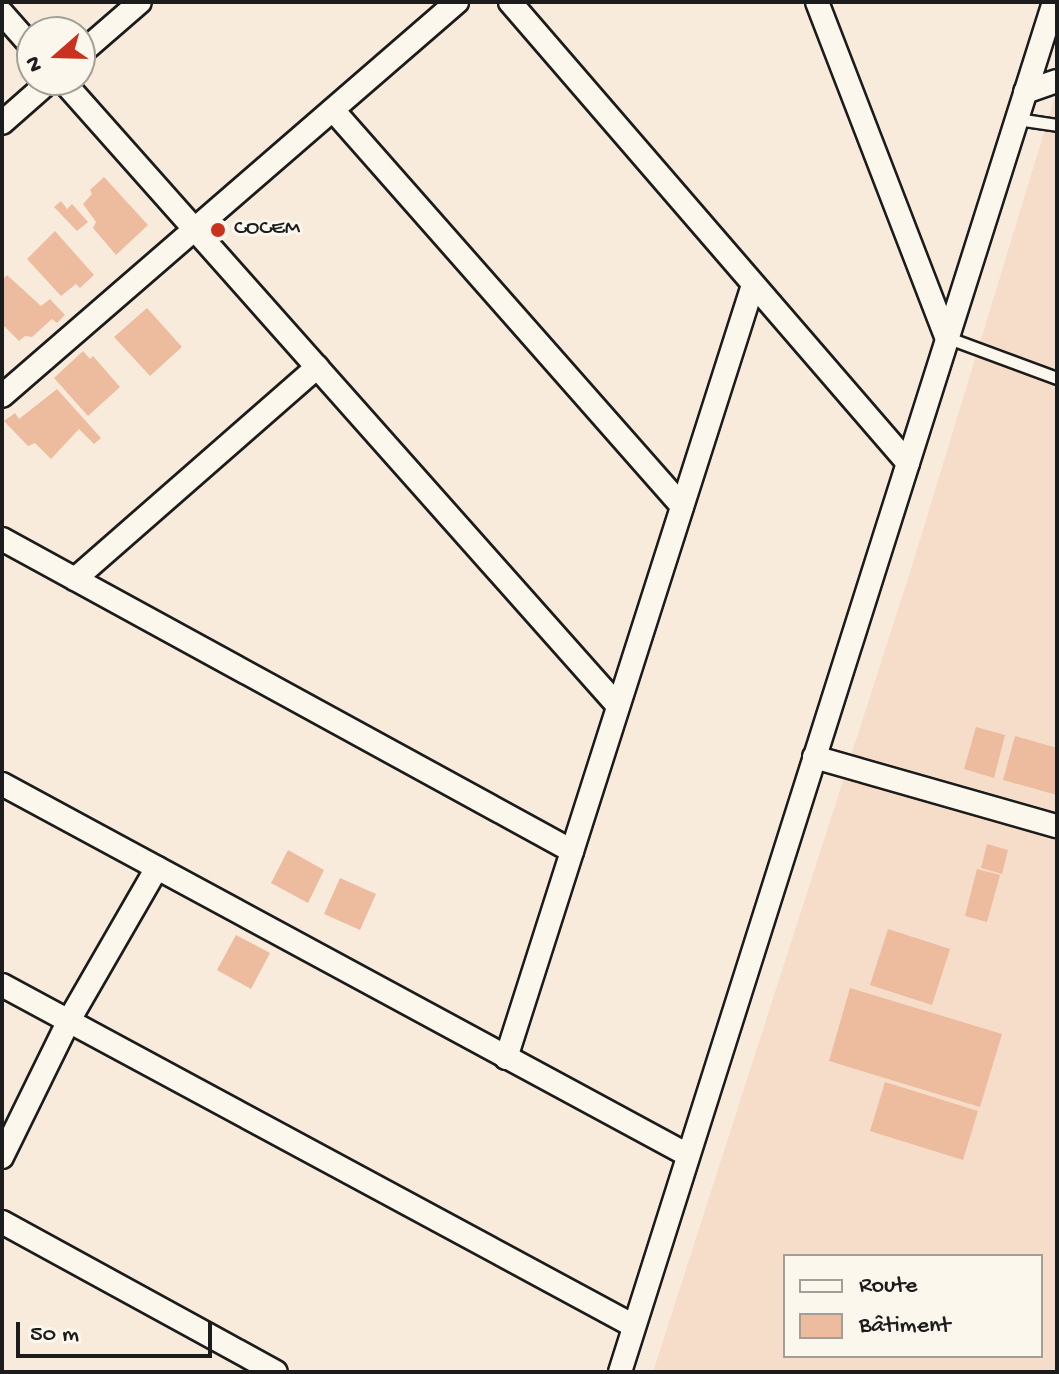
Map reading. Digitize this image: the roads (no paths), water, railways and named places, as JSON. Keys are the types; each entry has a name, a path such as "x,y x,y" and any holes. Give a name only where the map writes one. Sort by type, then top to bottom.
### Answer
{"street":[{"path":"96,40 140,2"},
{"path":"2,396 457,2"},
{"path":"510,2 908,463"},
{"path":"817,2 946,337"},
{"path":"620,1372 1054,2"},
{"path":"2,13 16,29"},
{"path":"1025,92 1057,81"},
{"path":"2,123 33,96"},
{"path":"76,96 618,706"},
{"path":"333,110 682,506"},
{"path":"506,1058 753,285"},
{"path":"75,579 317,367"},
{"path":"2,539 572,851"},
{"path":"814,757 1057,826"},
{"path":"2,784 688,1155"},
{"path":"2,1157 68,1022 157,868"},
{"path":"2,985 634,1326"},
{"path":"2,1222 276,1372"}],"lane":[{"path":"1017,119 1057,125"},
{"path":"946,337 1057,378"}],"place":[{"name":"COCEM","path":"218,230"}]}
